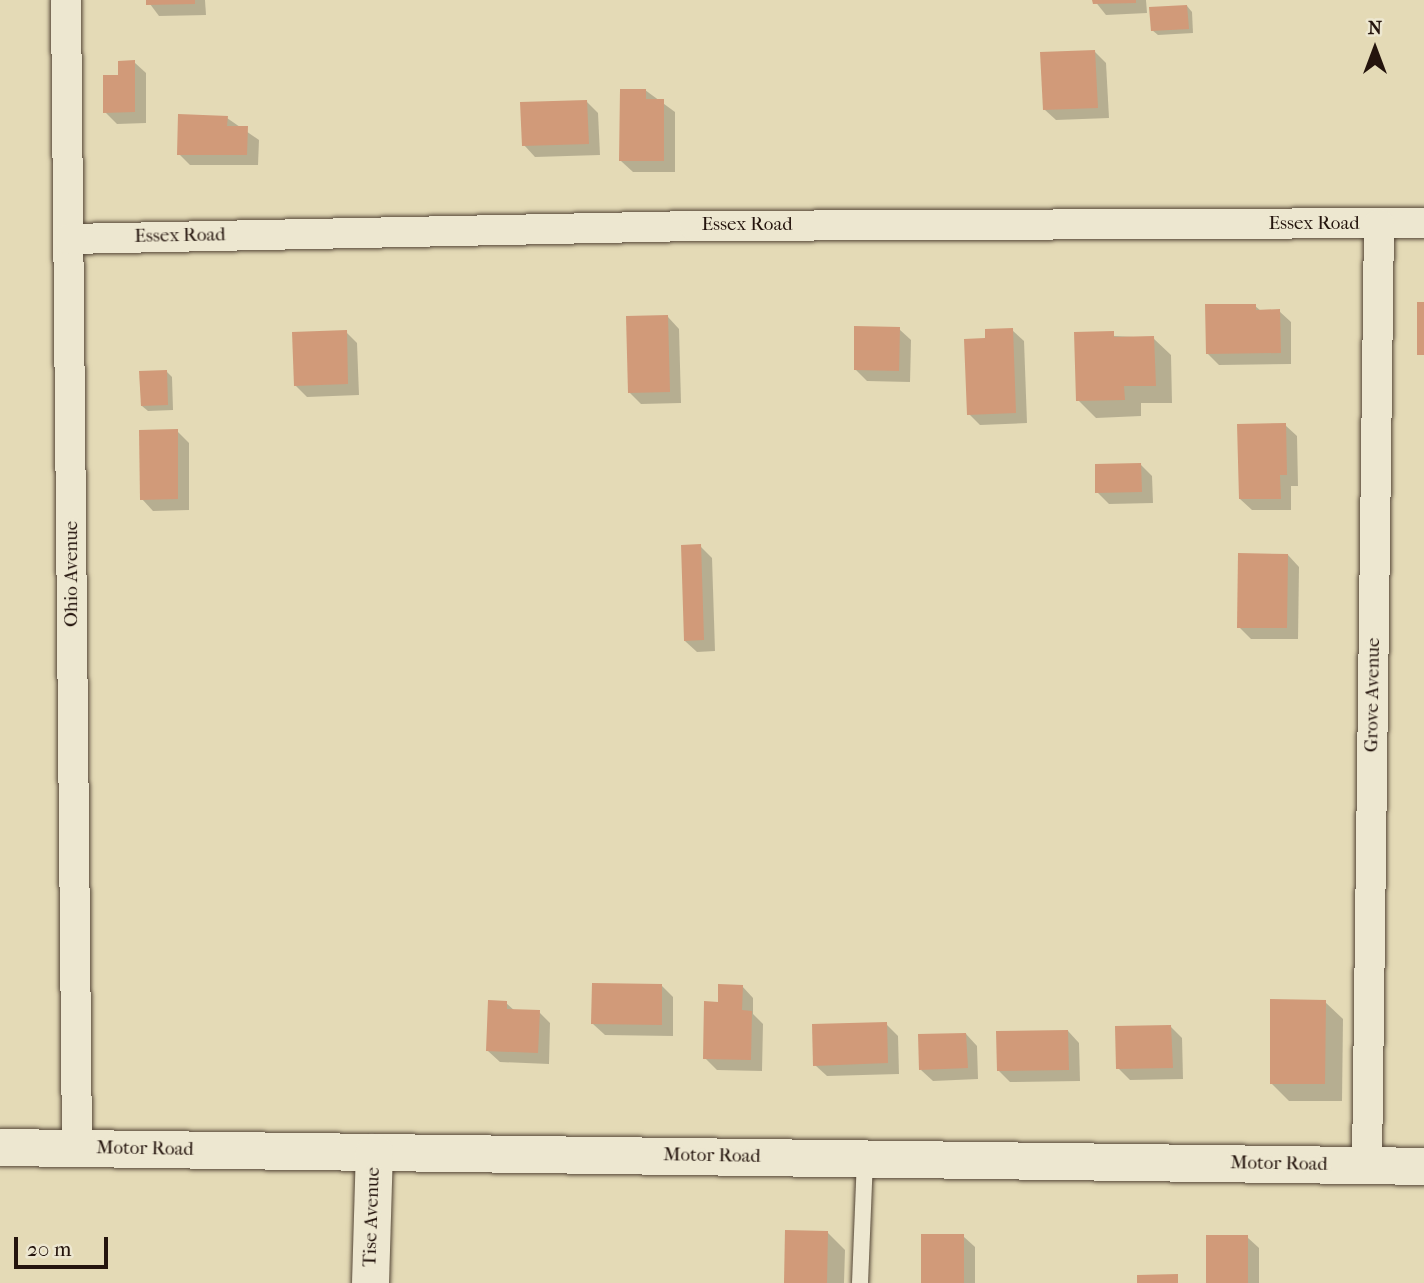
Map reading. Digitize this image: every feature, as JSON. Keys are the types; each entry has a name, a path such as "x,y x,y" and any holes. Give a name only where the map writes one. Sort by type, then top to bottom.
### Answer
{"street":[{"name":"Ohio Avenue","path":"66,0 77,1148"},
{"name":"Essex Road","path":"69,239 695,226 1424,223"},
{"name":"Grove Avenue","path":"1367,1165 1379,224"},
{"name":"Motor Road","path":"0,1147 1424,1166"},
{"name":"Tise Avenue","path":"370,1283 374,1152"}],"lane":[{"path":"860,1283 865,1158"}],"building":[{"path":"146,0 195,0 195,4 146,5"},
{"path":"1092,0 1136,0 1136,3 1093,4"},
{"path":"1187,5 1189,29 1151,31 1149,7"},
{"path":"1095,50 1098,108 1043,110 1040,52"},
{"path":"135,60 135,112 103,113 103,75 118,75 118,61"},
{"path":"620,89 646,89 646,99 664,99 664,161 619,161"},
{"path":"587,100 589,144 522,146 520,102"},
{"path":"178,114 228,116 227,126 248,126 247,155 177,155"},
{"path":"1417,302 1424,302 1424,355 1417,355"},
{"path":"1205,304 1256,304 1256,310 1280,309 1281,353 1206,354"},
{"path":"668,315 670,392 628,393 626,316"},
{"path":"854,326 900,327 899,371 854,370"},
{"path":"1013,328 1016,413 967,415 964,339 985,338 985,329"},
{"path":"347,330 348,384 294,386 292,332"},
{"path":"1114,331 1114,337 1154,336 1156,386 1124,386 1125,400 1076,401 1074,332"},
{"path":"167,370 168,405 141,406 139,371"},
{"path":"1286,423 1287,475 1280,475 1281,499 1239,499 1237,424"},
{"path":"178,429 178,499 140,500 139,430"},
{"path":"1141,463 1142,492 1095,493 1095,464"},
{"path":"701,544 704,640 684,641 681,545"},
{"path":"1238,553 1288,554 1287,628 1237,628"},
{"path":"592,983 662,984 662,1025 591,1024"},
{"path":"718,984 743,985 742,1010 752,1011 751,1060 703,1059 704,1001 718,1002"},
{"path":"1270,999 1326,1000 1325,1084 1270,1084"},
{"path":"488,1000 507,1001 507,1009 540,1010 538,1053 486,1051"},
{"path":"887,1022 888,1063 813,1066 812,1024"},
{"path":"1171,1025 1173,1068 1116,1069 1115,1026"},
{"path":"1068,1030 1069,1070 997,1071 996,1031"},
{"path":"966,1033 968,1068 919,1070 918,1034"},
{"path":"785,1230 828,1231 827,1283 784,1283"},
{"path":"921,1234 964,1234 964,1283 921,1283"},
{"path":"1206,1235 1248,1235 1248,1283 1206,1283"},
{"path":"1178,1274 1178,1283 1137,1283 1137,1275"}]}
